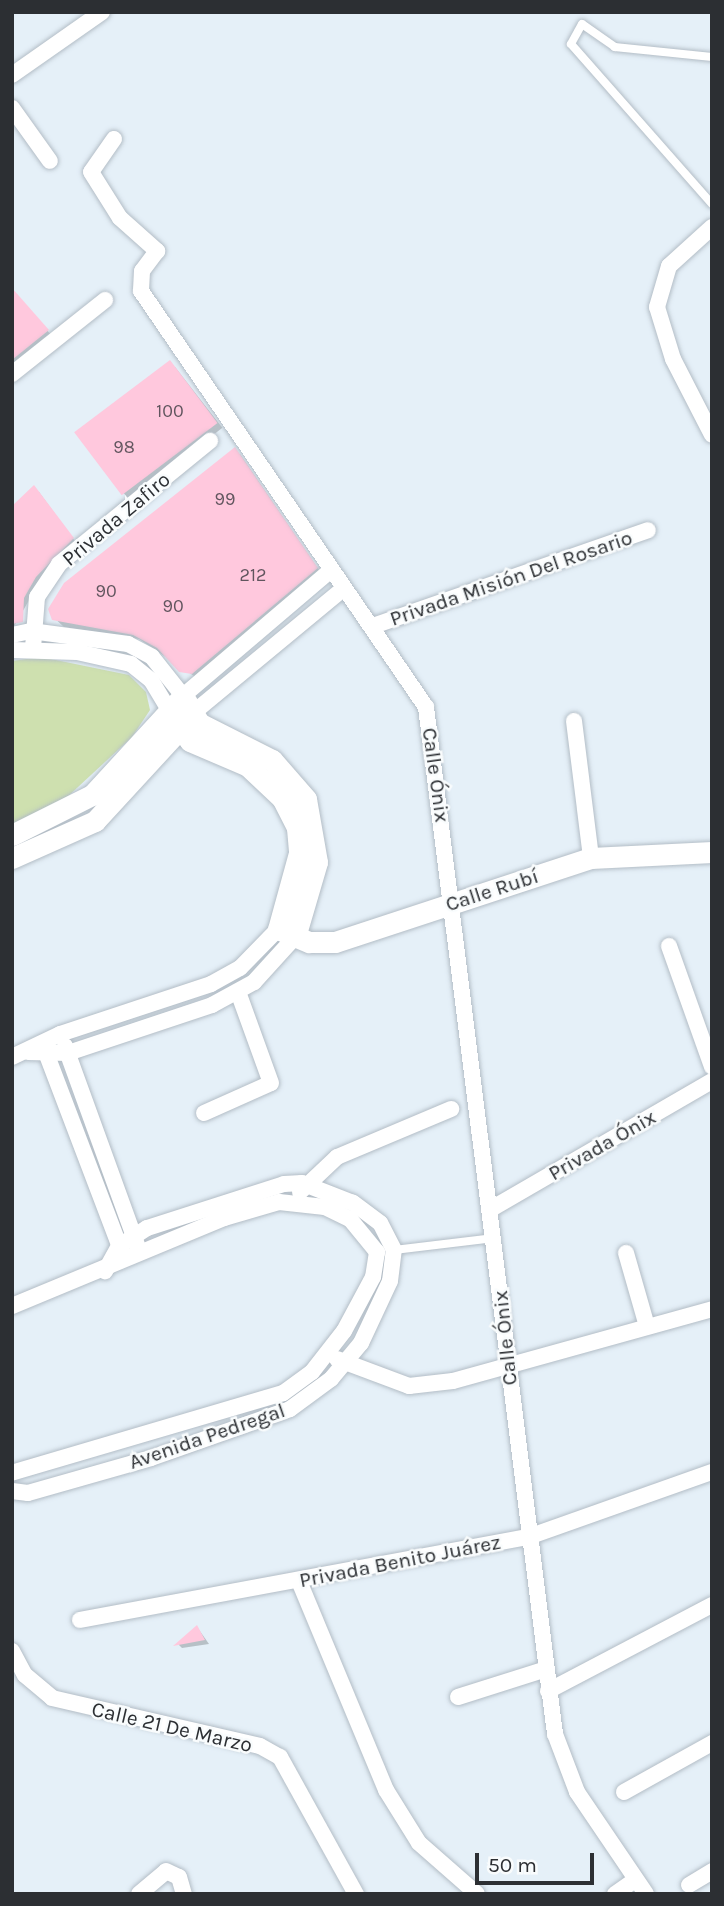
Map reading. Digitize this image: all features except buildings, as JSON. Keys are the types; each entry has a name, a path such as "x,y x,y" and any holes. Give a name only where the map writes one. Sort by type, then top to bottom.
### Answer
{"street":[{"path":"12,75 102,12"},
{"path":"12,108 50,161"},
{"name":"Calle Ónix","path":"114,139 91,172 120,218 157,251 142,271 141,291 426,707 491,1209 543,1670 555,1734 577,1793 646,1894"},
{"path":"712,227 669,265 657,307 673,359 712,435"},
{"path":"12,374 105,300"},
{"name":"Privada Zafiro","path":"33,648 31,631 37,597 59,564 210,442"},
{"name":"Privada Misión Del Rosario","path":"373,626 648,530"},
{"path":"12,835 92,795 182,706 331,570"},
{"path":"182,706 344,589"},
{"path":"12,635 31,631 128,644 152,657 182,706 180,731 95,821 12,858"},
{"path":"12,650 33,648 131,664 205,728 272,760 306,799 317,862 271,968 238,992 68,1053 45,1050 12,1058"},
{"path":"574,721 591,858"},
{"path":"45,1050 60,1034 211,984 240,968 287,933 298,869 293,817 260,775 180,731"},
{"name":"Calle Rubí","path":"287,933 335,942 591,858 712,852"},
{"path":"669,946 712,1067"},
{"path":"204,1114 271,1083 238,992"},
{"path":"60,1034 133,1236 133,1260"},
{"path":"45,1050 119,1246 133,1260"},
{"name":"Privada Ónix","path":"491,1209 712,1081"},
{"path":"105,1271 119,1246 133,1236 239,1194 302,1183 366,1142 452,1110"},
{"path":"12,1306 133,1260 225,1218 297,1201 302,1183"},
{"path":"302,1183 370,1215 394,1250"},
{"name":"Avenida Pedregal","path":"12,1473 263,1402 298,1383 328,1354 363,1300 377,1252 350,1219 297,1201"},
{"name":"Avenida Pedregal","path":"12,1491 28,1493 264,1422 315,1392 345,1364 382,1301 394,1250"},
{"path":"626,1253 647,1326"},
{"path":"328,1354 345,1364 409,1386 508,1367 712,1310"},
{"name":"Privada Benito Juárez","path":"80,1620 528,1537 712,1472"},
{"path":"299,1581 386,1790 419,1843 477,1894"},
{"path":"548,1691 712,1605"},
{"name":"Calle 21 De Marzo","path":"12,1651 25,1675 52,1698 260,1746 280,1757 356,1894"},
{"path":"458,1697 543,1670"},
{"path":"624,1792 712,1743"},
{"path":"139,1894 166,1871 179,1877 184,1894"},
{"path":"689,1885 712,1871"},
{"path":"615,1894 635,1880"}],"lane":[{"path":"712,57 615,47 582,24 571,44 712,204"},
{"path":"394,1250 494,1238"}],"green space":[{"path":"41,657 129,675 146,692 150,710 132,737 64,800 12,828 12,661"}]}
